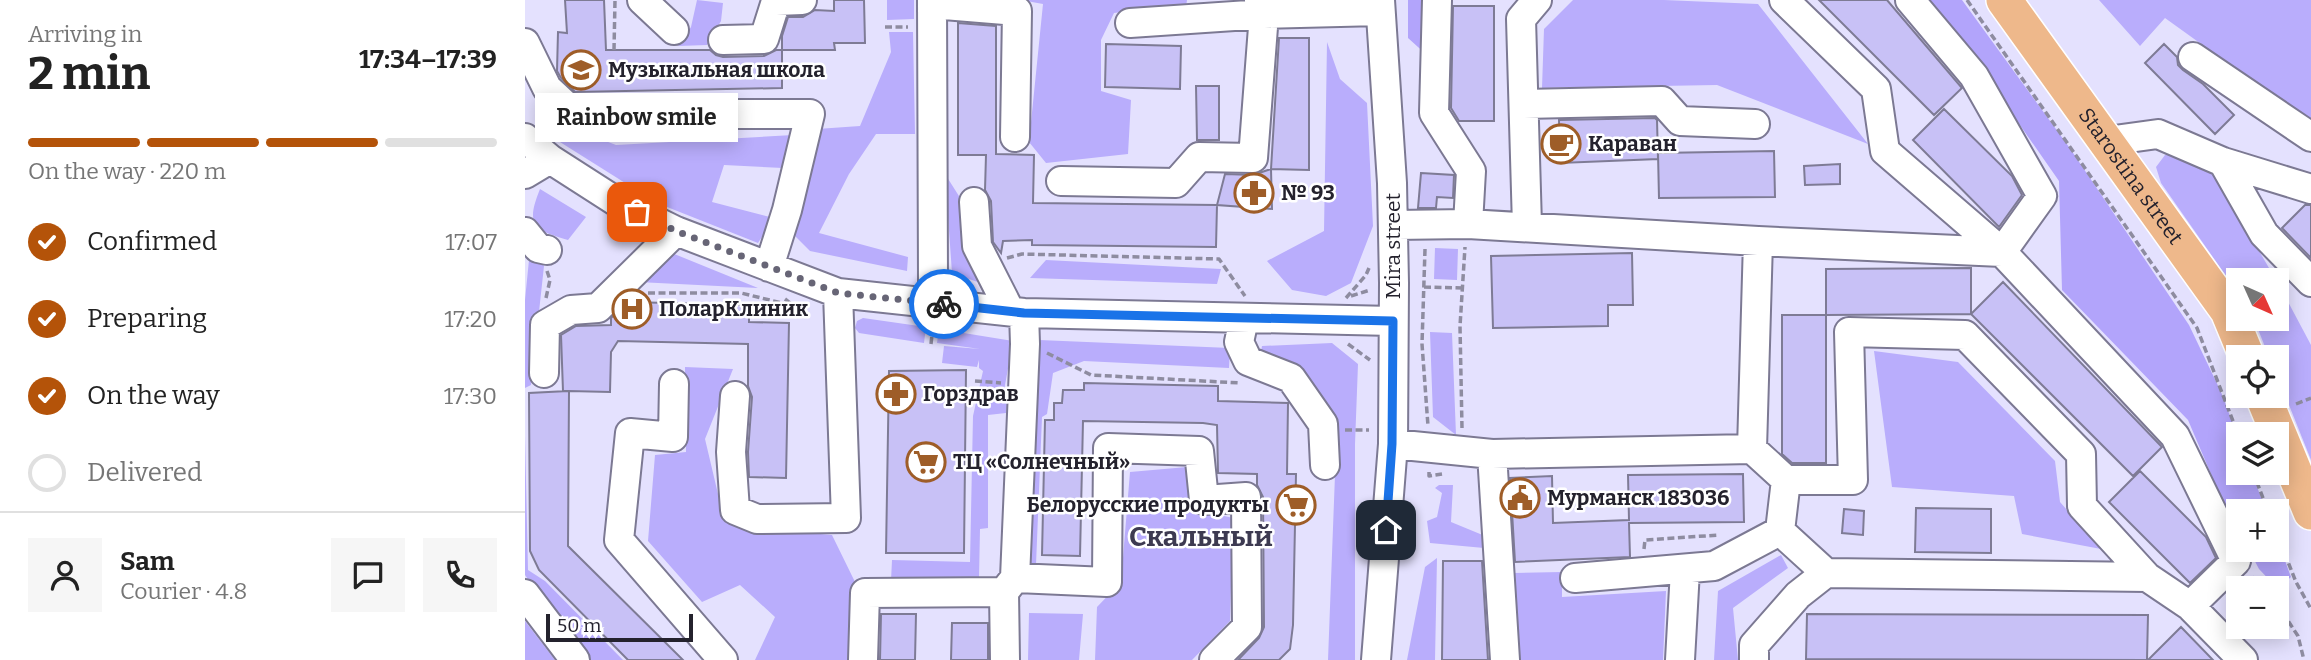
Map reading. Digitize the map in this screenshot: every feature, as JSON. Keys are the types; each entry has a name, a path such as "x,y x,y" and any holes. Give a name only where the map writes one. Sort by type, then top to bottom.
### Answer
{"main road":[{"name":"Starostina street","path":"2004,0 2228,311 2242,345"},
{"path":"2268,408 2311,512"}],"street":[{"path":"642,0 674,30"},
{"path":"723,40 764,39 776,1 803,0"},
{"path":"1437,0 1434,113 1471,171 1468,223"},
{"path":"1527,226 1521,19 1537,0"},
{"path":"1784,0 1876,89 1885,151 2002,252 2175,436 2236,561 2190,606"},
{"path":"1910,0 1974,76 2042,196 2002,252"},
{"path":"932,310 932,5 1017,11 1015,137"},
{"path":"1130,23 1261,7 1380,5"},
{"name":"Mira street","path":"1376,660 1392,444 1394,225 1380,5"},
{"path":"1061,181 1176,183 1199,157 1253,158 1261,7"},
{"path":"525,43 547,88 575,114 810,114 787,210 769,267"},
{"path":"2193,57 2311,136"},
{"path":"1524,104 1662,101 1680,121 1755,124"},
{"path":"2107,141 2158,134 2223,162 2311,189"},
{"path":"525,138 549,159 617,202 676,231 838,293 932,310 1017,312 1245,308 1393,321"},
{"path":"525,174 549,159"},
{"path":"2223,162 2264,234 2311,282"},
{"path":"974,202 977,246 1017,312 1025,344 1005,660"},
{"path":"1394,225 1468,223 1758,241 2002,252"},
{"path":"544,373 545,325 571,310 598,308 676,231"},
{"path":"525,232 538,248 547,250"},
{"path":"1752,449 1758,241"},
{"path":"735,396 731,452 735,510 757,519 846,518 838,293"},
{"path":"1245,308 1239,342 1248,361 1291,378 1323,424 1325,465"},
{"path":"1392,444 1492,454 1752,449 1786,480 1853,480 1849,332 1965,335 2081,454 2082,506 2147,577 2190,606 2242,660"},
{"path":"674,384 673,437 630,433 619,540 723,660"},
{"path":"863,660 865,593 1107,582 1108,448 1199,450 1204,500 1246,497 1247,627 1214,660"},
{"path":"1492,454 1506,660"},
{"path":"1780,531 1786,480"},
{"path":"1575,578 1714,566 1780,531"},
{"path":"1780,531 1826,573"},
{"path":"1680,660 1685,570"},
{"path":"1754,660 1754,645 1798,595 1826,573 2147,577"},
{"path":"525,594 575,660"}],"path":[{"path":"614,50 615,0"},
{"path":"1967,0 2197,328 2233,422"},
{"path":"885,27 909,27"},
{"path":"1022,254 1219,259 1245,308"},
{"path":"1424,287 1463,288"},
{"path":"614,293 741,293 794,306"},
{"path":"931,344 932,310"},
{"path":"1343,340 1372,362"},
{"path":"975,381 1002,383"},
{"path":"2288,562 2295,582 2311,609"},
{"path":"2289,622 2298,636 2304,660"}],"shaded area":[{"path":"697,0 723,3 721,21 707,45 678,46 691,27"},
{"path":"887,0 914,0 914,19 887,20"},
{"path":"1021,0 1187,0 1186,7 1157,7 1114,13 1101,40 1101,91 1131,100 1128,154 1046,163 1029,142 1043,4"},
{"path":"1408,0 1428,0 1428,56 1408,38"},
{"path":"1573,0 1758,4 1868,144 1717,85 1542,88 1544,29"},
{"path":"1924,0 1962,0 2069,147 2189,325 2221,392 2232,422 2226,422 2226,485 2256,485 2262,499 2226,499 2226,508 2188,420 2062,290 2059,181 1962,42"},
{"path":"2099,0 2311,0 2311,123 2165,18 2140,46"},
{"path":"889,32 913,32 915,134 876,134 849,174 819,233 908,257 907,271 810,251 790,231 817,129 860,126 891,52"},
{"path":"1327,42 1340,79 1367,103 1373,226 1351,283 1326,296 1292,290 1267,261 1324,231"},
{"path":"559,123 616,145 793,135 783,168 724,165 712,202 774,218 758,243 657,203 552,137"},
{"path":"2165,155 2177,155 2212,170 2269,268 2226,268 2226,276 2161,183 2156,167"},
{"path":"945,174 964,204 989,286 952,273"},
{"path":"540,189 586,217 568,240 547,233 536,225 533,211"},
{"path":"1435,248 1458,249 1457,280 1434,279"},
{"path":"662,249 758,288 638,282"},
{"path":"530,250 544,266 531,385 525,388 525,300"},
{"path":"1046,260 1221,269 1217,284 1030,278"},
{"path":"2289,304 2311,345 2311,460 2289,405 2289,345 2264,345 2259,331 2289,331"},
{"path":"863,318 926,327 924,343 859,333 855,328 857,321"},
{"path":"939,329 1013,341 1003,396 1008,400 1006,413 988,415 988,528 980,529 979,578 891,581 892,560 970,562 973,416 983,371 979,368 979,360 977,367 942,363 944,346 980,349 937,343"},
{"path":"1430,332 1452,333 1456,435 1433,417"},
{"path":"1039,340 1230,348 1229,368 1084,361 1053,373 1047,414 1042,417 1036,565 1028,567"},
{"path":"1332,343 1358,364 1355,444 1355,660 1328,660 1337,422 1298,365 1259,362 1262,346"},
{"path":"1874,351 1958,362 2055,461 2060,502 2101,549 2022,534 2014,496 1892,487"},
{"path":"685,367 733,369 705,439 718,494 744,527 832,535 855,582 852,660 755,660 775,617 740,585 702,602 648,541 655,455 686,452"},
{"path":"525,436 528,570 545,581 623,660 585,660 525,575"},
{"path":"1187,467 1189,508 1233,518 1230,621 1192,660 1095,660 1097,607 1121,582 1130,472"},
{"path":"1439,485 1453,485 1451,522 1485,536 1484,548 1430,543 1427,521 1437,517 1442,493 1435,488"},
{"path":"1781,555 1788,568 1733,608 1738,660 1714,660 1718,591"},
{"path":"1437,558 1435,660 1407,660 1425,567"},
{"path":"2255,562 2285,562 2291,577 2266,576"},
{"path":"1562,572 1562,597 1666,591 1663,660 1515,660 1513,573"},
{"path":"1029,613 1083,614 1079,660 1028,660"},
{"path":"525,621 555,660 525,660"}],"building":[{"path":"565,0 604,0 606,50 710,50 723,57 764,56 782,50 782,88 575,92 557,71 558,32 567,33"},
{"path":"834,0 864,0 865,43 834,43 835,50 782,50 782,36 788,17 803,17 815,10 834,11"},
{"path":"1819,0 1887,0 1962,88 1934,115"},
{"path":"1453,6 1494,6 1494,121 1459,121 1451,108"},
{"path":"958,23 996,26 996,154 1034,155 1033,203 1217,205 1216,247 1032,245 1032,240 1003,241 1001,253 993,242 991,201 985,190 986,155 958,155"},
{"path":"1279,38 1309,38 1309,170 1271,169"},
{"path":"1106,44 1181,46 1180,89 1105,87"},
{"path":"2164,44 2177,57 2178,65 2203,84 2234,115 2215,134 2145,63"},
{"path":"1196,86 1219,86 1219,140 1197,140"},
{"path":"1944,109 2012,176 2022,195 1999,227 1913,140"},
{"path":"1655,118 1658,159 1560,163 1559,120"},
{"path":"1774,151 1775,197 1659,198 1658,153"},
{"path":"1840,164 1840,184 1805,185 1804,166"},
{"path":"1271,169 1272,209 1217,205 1225,174 1253,175"},
{"path":"1421,173 1454,175 1453,198 1437,197 1436,208 1418,208"},
{"path":"2305,205 2311,205 2311,258 2282,228"},
{"path":"1632,253 1633,305 1608,305 1608,326 1493,328 1491,256"},
{"path":"1971,268 1971,314 1826,315 1826,269"},
{"path":"2003,282 2162,447 2133,476 1971,314"},
{"path":"628,302 749,305 749,322 789,323 786,478 749,477 752,397 748,386 748,344 618,341 611,352 610,392 569,391 568,546 683,660 628,660 539,570 530,551 529,393 568,391 563,391 561,335 576,326 611,325 611,318"},
{"path":"1782,315 1826,315 1826,463 1792,463 1782,454"},
{"name":"ТЦ «Солнечный»","path":"966,370 964,553 886,553 889,371"},
{"path":"1084,383 1218,386 1218,401 1288,403 1287,474 1296,474 1293,625 1290,649 1279,660 1238,660 1259,638 1264,627 1263,497 1257,485 1257,474 1218,473 1217,425 1083,421 1080,556 1042,555 1045,420 1054,420 1054,403 1062,403 1063,390 1084,390"},
{"path":"2140,471 2206,537 2216,558 2190,583 2109,502"},
{"path":"1743,474 1744,522 1629,523 1630,557 1515,562 1510,478 1552,476 1553,523 1629,520 1628,475"},
{"path":"1916,508 1991,509 1991,553 1915,552"},
{"path":"1844,509 1864,511 1863,535 1842,533"},
{"path":"1443,561 1482,561 1488,660 1442,660"},
{"path":"881,614 916,614 915,660 880,660"},
{"path":"1807,614 2148,615 2147,660 1806,659"},
{"path":"952,623 988,623 988,660 951,660"},
{"path":"2181,627 2213,660 2148,660"}],"way so far":[{"path":"637,212 676,231 838,293 944,304"}],"place":[{"name":"Музыкальная школа","path":"581,70"},
{"name":"Караван","path":"1561,144"},
{"name":"№ 93","path":"1254,193"},
{"name":"Rainbow smile","path":"637,212"},
{"name":"ПоларКлиник","path":"632,309"},
{"name":"Горздрав","path":"896,394"},
{"name":"ТЦ «Солнечный»","path":"926,462"},
{"name":"Мурманск 183036","path":"1520,498"},
{"name":"Белорусские продукты","path":"1296,505"}],"district":[{"name":"Скальный","path":"1201,536"}],"route":[{"path":"944,304 1024,313 1393,321 1392,444 1386,530"}]}
